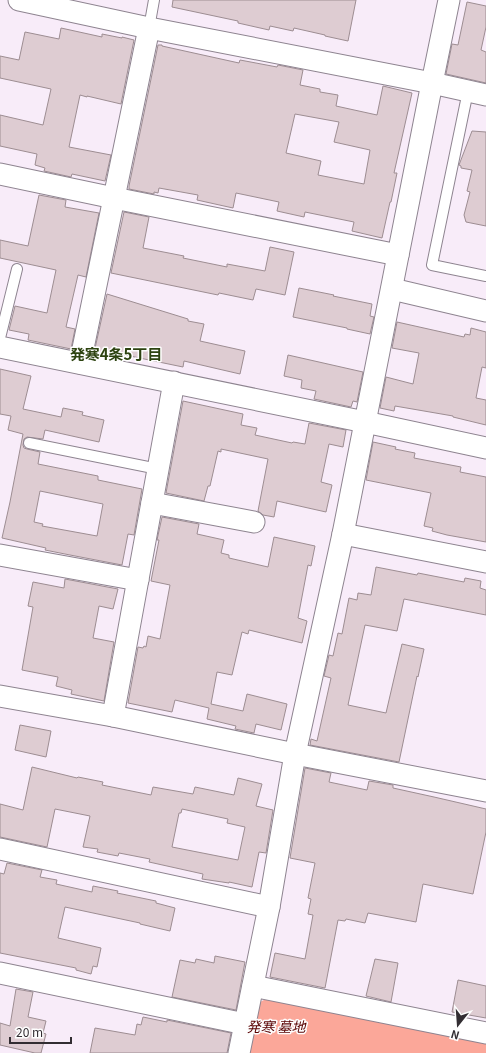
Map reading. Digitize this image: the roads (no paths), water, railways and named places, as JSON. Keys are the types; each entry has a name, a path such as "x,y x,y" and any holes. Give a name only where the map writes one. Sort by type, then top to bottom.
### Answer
{"street":[{"path":"239,1053 269,907 295,754 343,534 449,0"},
{"path":"29,1 149,28 477,93"},
{"path":"80,363 149,28"},
{"path":"0,174 398,255"},
{"path":"392,289 486,311"},
{"path":"0,347 486,448"},
{"path":"113,716 174,382"},
{"path":"152,503 254,522"},
{"path":"343,534 486,562"},
{"path":"0,555 138,580"},
{"path":"0,696 113,716 295,754 486,791"},
{"path":"0,849 269,907"},
{"path":"0,973 246,1024"},
{"path":"253,986 486,1033"}],"lane":[{"path":"149,28 154,0"},
{"path":"477,93 432,265 486,276"},
{"path":"0,338 17,270"},
{"path":"29,443 158,469"}],"district":[{"name":"発寒4条5丁目","path":"116,355"}],"park label":[{"name":"発寒 墓地","path":"276,1027"}]}
